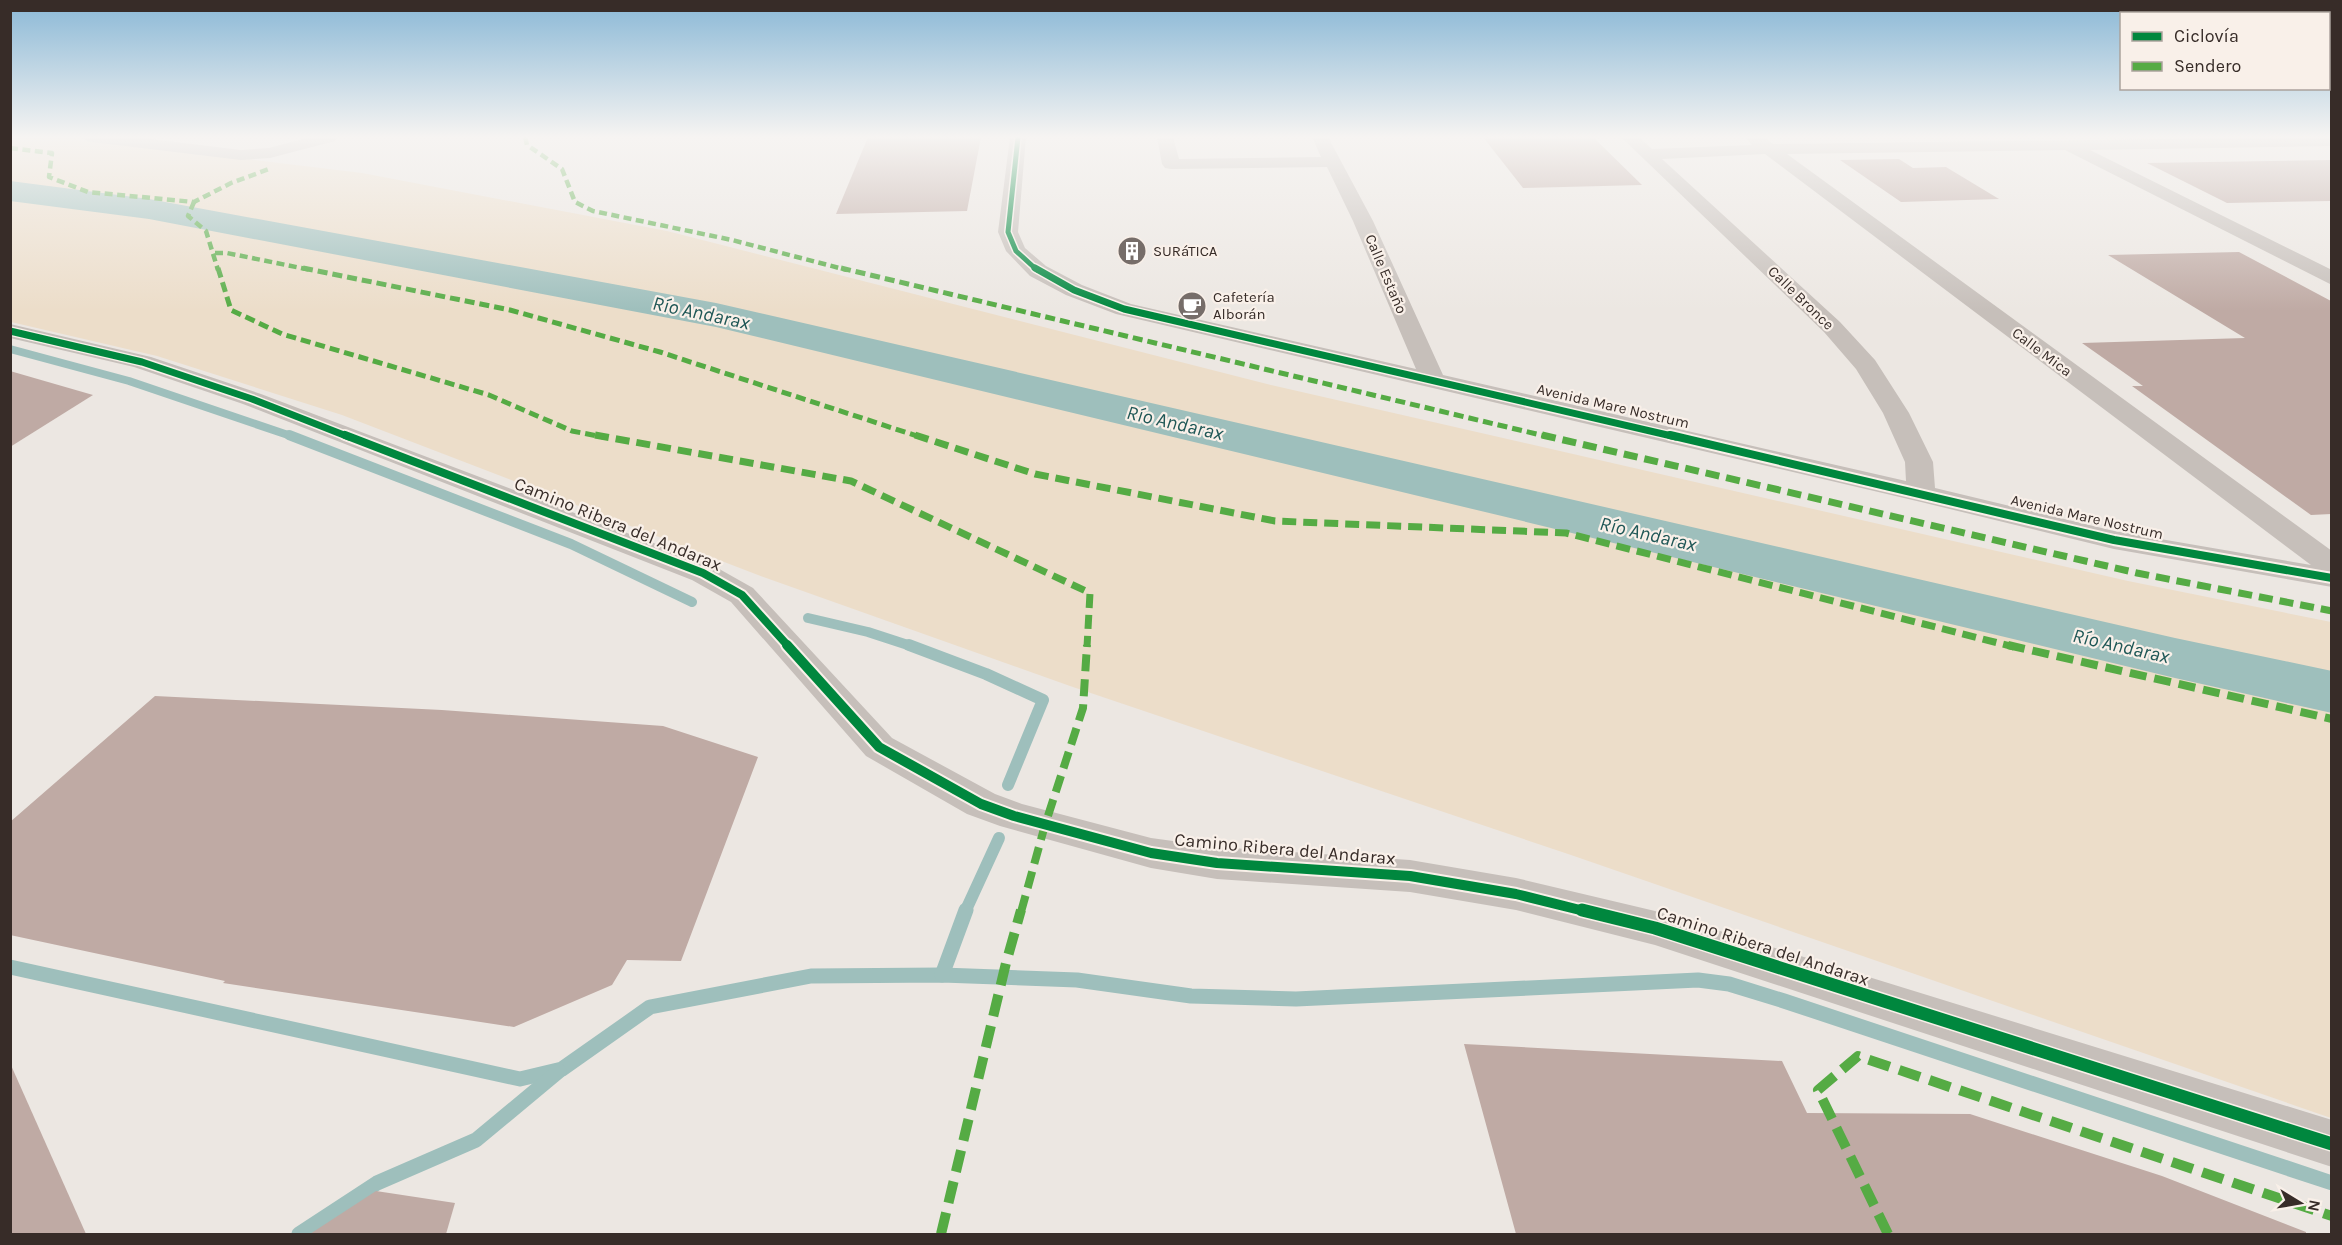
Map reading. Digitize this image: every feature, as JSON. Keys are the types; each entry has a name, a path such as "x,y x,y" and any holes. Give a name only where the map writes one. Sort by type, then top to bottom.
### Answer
{"street":[{"name":"Avenida Mare Nostrum","path":"1012,195 1008,232 1016,251 1038,271 1074,290 1124,309 1921,493 2114,540 2331,578"},
{"name":"Calle Estaño","path":"1349,195 1433,380"},
{"name":"Calle Bronce","path":"1692,195 1832,327 1866,365 1896,413 1919,462 1921,493"},
{"name":"Calle Mica","path":"1831,195 2331,566"},
{"path":"2166,195 2331,279"},
{"name":"Camino Ribera del Andarax","path":"10,332 142,362 252,399 704,573 742,595 879,747 997,810 1151,854 1217,863 1410,876 1516,894 1656,928 2331,1144"},
{"path":"1341,359 1389,351 1412,334"}],"sand":[{"path":"11,195 478,195 667,231 1267,384 2128,581 2331,622 2331,1118 1571,855 1070,686 758,575 342,415 157,356 11,322"}],"building":[{"path":"844,195 970,195 967,211 836,214"},
{"path":"1891,195 1993,195 1999,199 1901,202"},
{"path":"2211,195 2331,195 2331,201 2227,203"},
{"path":"2239,252 2331,301 2331,514 2311,515 2132,386 2143,386 2082,343 2245,338 2108,255"},
{"path":"10,371 93,395 10,447"},
{"path":"155,696 442,710 663,726 758,757 681,961 627,960 612,985 514,1027 223,983 225,981 10,935 10,822"},
{"path":"1464,1044 1782,1061 1807,1113 1970,1114 2162,1176 2306,1232 2306,1234 1516,1234"},
{"path":"10,1063 86,1234 10,1234"},
{"path":"376,1191 455,1203 446,1234 310,1234"}],"waterway":[{"name":"Río Andarax","path":"42,195 149,209 716,315 2175,658 2332,692"},
{"path":"10,349 129,381 294,437"},
{"path":"289,435 571,544 692,602"},
{"path":"808,618 868,632 914,647"},
{"path":"909,645 986,674 1043,700 1008,785"},
{"path":"965,912 999,838"},
{"path":"942,975 966,910"},
{"path":"10,967 520,1079 562,1069 650,1007 811,976 942,975"},
{"path":"942,975 1077,980 1191,996 1296,999 1698,980 1729,984 2332,1183"},
{"path":"299,1234 377,1183 476,1140 559,1071"}],"marked path":[{"path":"121,195 194,202 207,195"},
{"path":"572,195 575,202 593,211 732,240 905,285 1886,516 2137,573 2332,611"},
{"path":"194,202 188,216 206,231 231,310 282,334 489,395 572,431 851,481 1090,593 1083,708 1045,825 1006,963 941,1234"},
{"path":"215,253 227,253 510,310 660,352 1035,474 1275,521 1566,533 2023,649 2332,719"},
{"path":"1888,1234 1818,1090 1858,1056 2332,1216"}],"cycle path":[{"path":"1012,195 1008,232 1016,251 1038,271 1074,290 1124,309 1921,493 2114,540 2332,578"},
{"path":"10,331 142,362 252,399 703,573 742,595 879,747 981,804 1014,816 1151,853 1217,863 1410,876 1516,894 1655,928 2332,1144"}],"place":[{"name":"SURáTICA","path":"1132,251"},
{"name":"Cafetería Alborán","path":"1192,306"}]}
